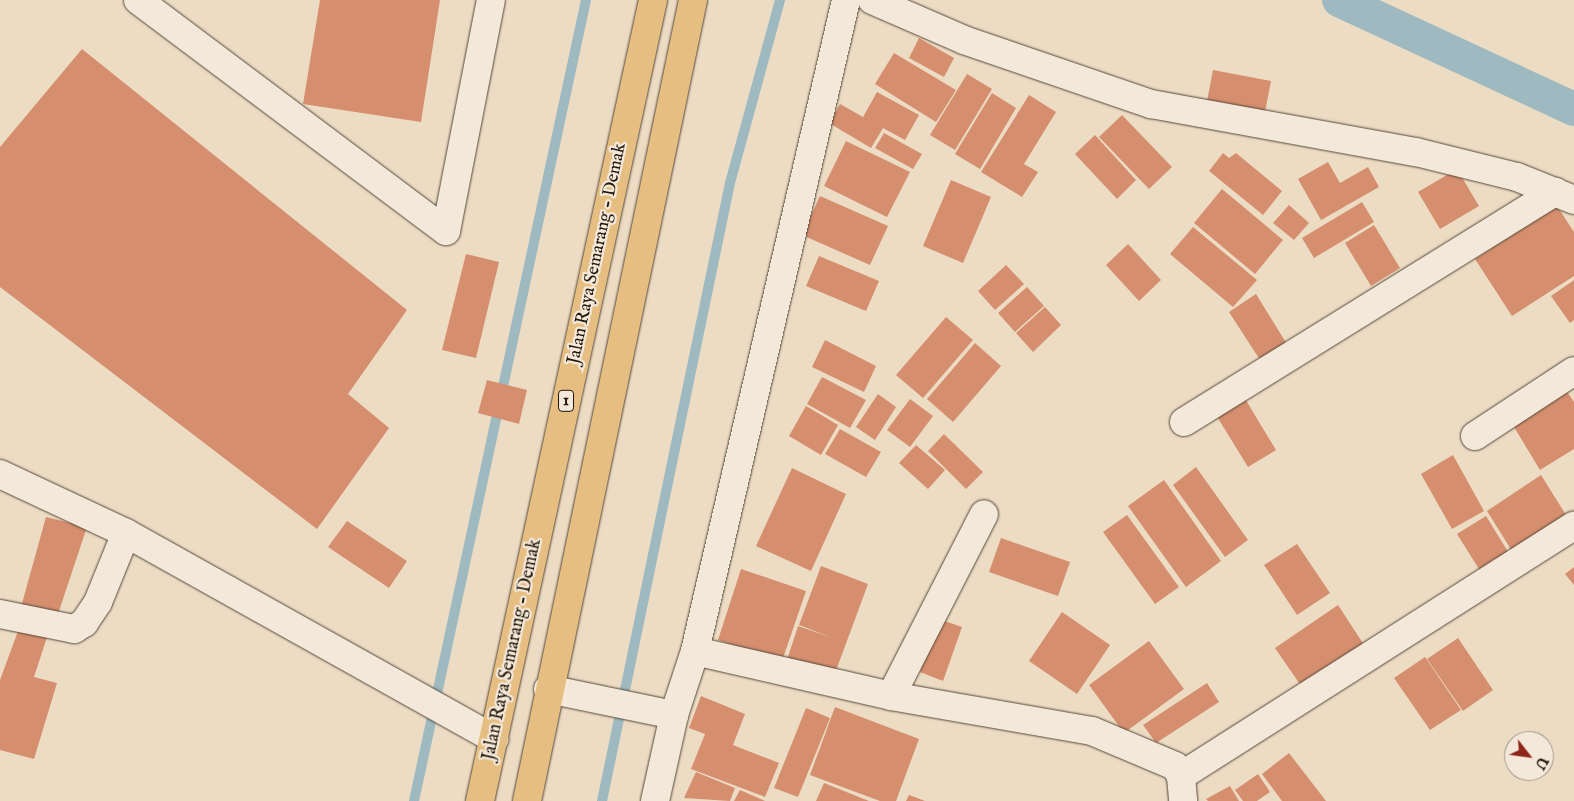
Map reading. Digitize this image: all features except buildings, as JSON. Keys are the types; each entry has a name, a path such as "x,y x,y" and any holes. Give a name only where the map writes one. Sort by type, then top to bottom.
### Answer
{"highway":[{"name":"Jalan Raya Semarang - Demak","path":"480,801 653,0"},
{"path":"526,801 693,0"}],"street":[{"path":"138,0 446,231 491,0"},
{"path":"655,801 667,714 695,651 846,0"},
{"path":"872,0 964,40 1151,104 1416,152 1517,177 1564,196"},
{"path":"1184,422 1564,196"},
{"path":"1475,436 1574,371"},
{"path":"0,474 126,533 494,739"},
{"path":"891,696 984,514"},
{"path":"695,651 891,696 1092,731 1176,766 1182,789 1574,526"},
{"path":"0,614 74,629 84,623 98,602 126,533"},
{"path":"548,689 667,714"}],"waterway":[{"path":"414,801 586,0"},
{"path":"602,801 730,183 780,0"},
{"path":"1339,0 1574,109"}]}
